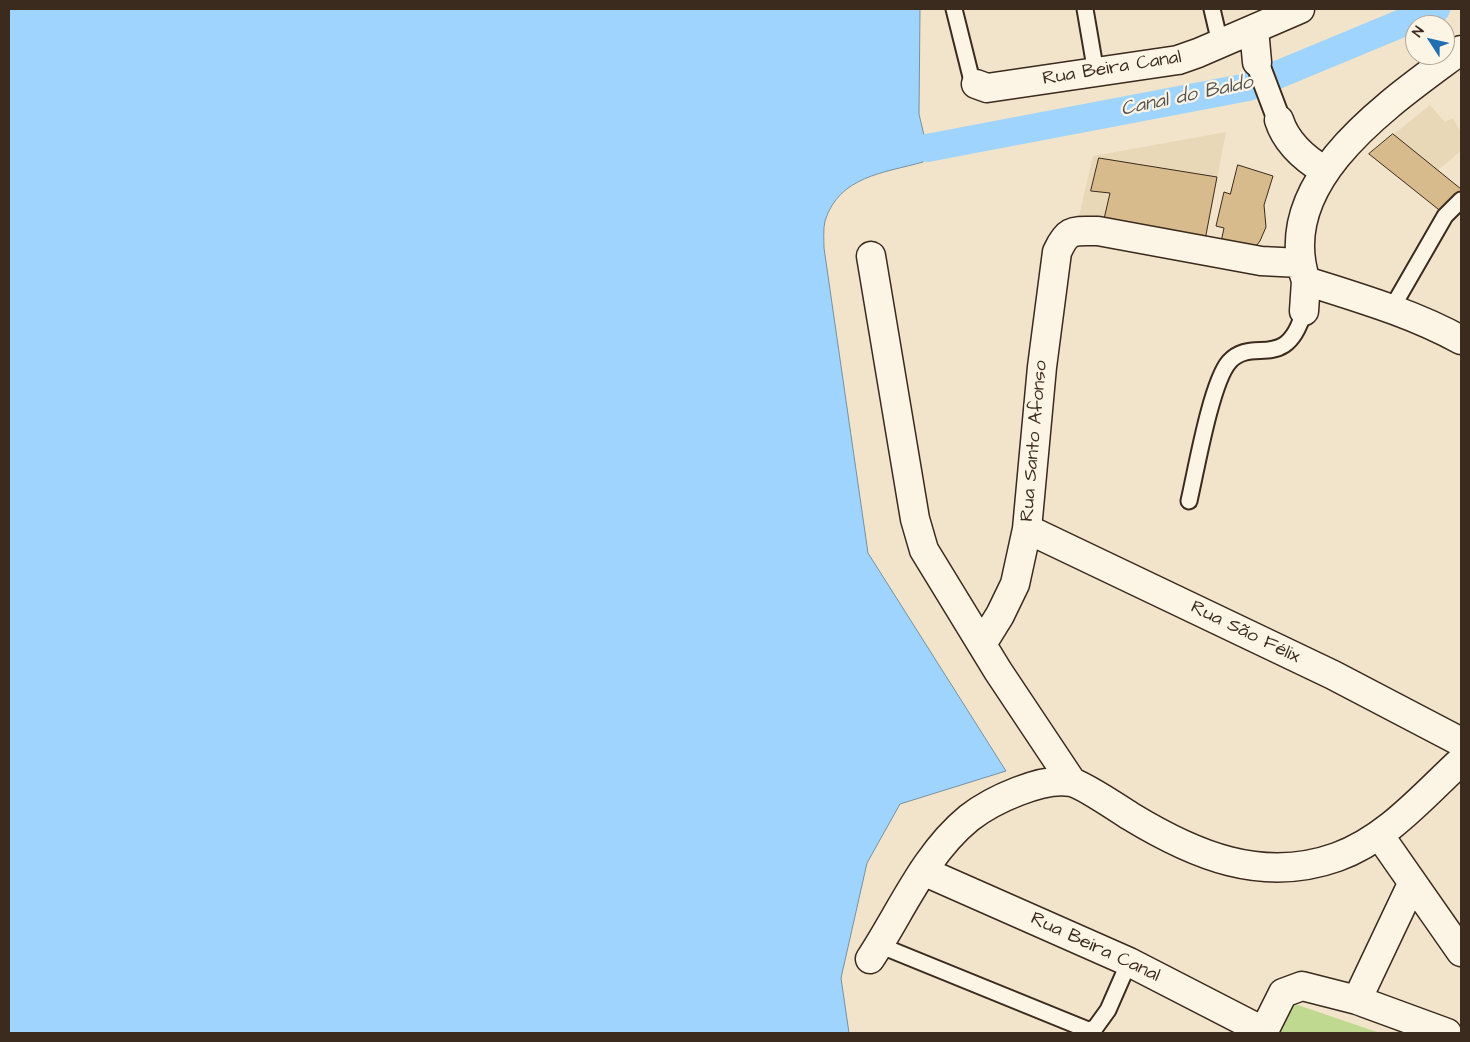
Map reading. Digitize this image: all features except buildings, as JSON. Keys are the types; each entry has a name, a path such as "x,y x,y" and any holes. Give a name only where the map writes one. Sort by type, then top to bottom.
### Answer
{"street":[{"name":"Rua Beira Canal","path":"976,84 987,88 1178,60 1300,9"},
{"path":"1254,29 1257,62 1283,133 1309,161 1325,171"},
{"path":"1304,311 1301,222 1309,199 1325,171 1359,133 1401,95 1461,50"},
{"name":"Rua Santo Afonso","path":"982,644 1000,615 1015,584 1027,528 1042,367 1057,252 1064,237 1071,233 1098,231 1261,261 1303,272"},
{"path":"871,256 918,534 924,550 982,644 1072,782 1202,854 1261,869 1289,868 1336,858 1380,836 1461,761"},
{"path":"1303,272 1426,322 1461,340"},
{"name":"Rua São Félix","path":"1027,528 1333,675 1461,742"},
{"path":"874,952 923,871 952,834 971,817 1023,788 1044,783 1072,782"},
{"path":"1380,836 1461,952"},
{"name":"Rua Beira Canal","path":"923,871 1129,962 1263,1032"},
{"path":"1357,1000 1412,884"},
{"path":"1263,1032 1283,993 1302,986 1357,1000 1447,1033"}],"lane":[{"path":"954,9 971,77 976,84"},
{"path":"1085,9 1096,73"},
{"path":"1212,9 1220,43"},
{"path":"1392,308 1445,216 1461,200"},
{"path":"1189,501 1215,392 1223,370 1231,360 1247,352 1277,349 1288,341 1298,331 1304,311"},
{"path":"874,952 1088,1030 1095,1028 1108,1010 1129,962"}],"shaded area":[{"path":"1430,105 1445,122 1453,118 1461,132 1461,151 1438,170 1461,189 1461,195 1443,213 1369,154"},
{"path":"1226,132 1205,242 1079,216 1093,156"}],"green space":[{"path":"1286,1001 1380,1033 1275,1033"}],"water":[{"path":"9,9 920,9 919,114 927,148 923,162 865,179 852,185 841,194 832,206 825,221 824,248 868,553 1006,771 900,804 867,863 841,978 849,1033 9,1033"}],"waterway":[{"name":"Canal do Baldo","path":"927,148 1248,87 1436,9"}]}
